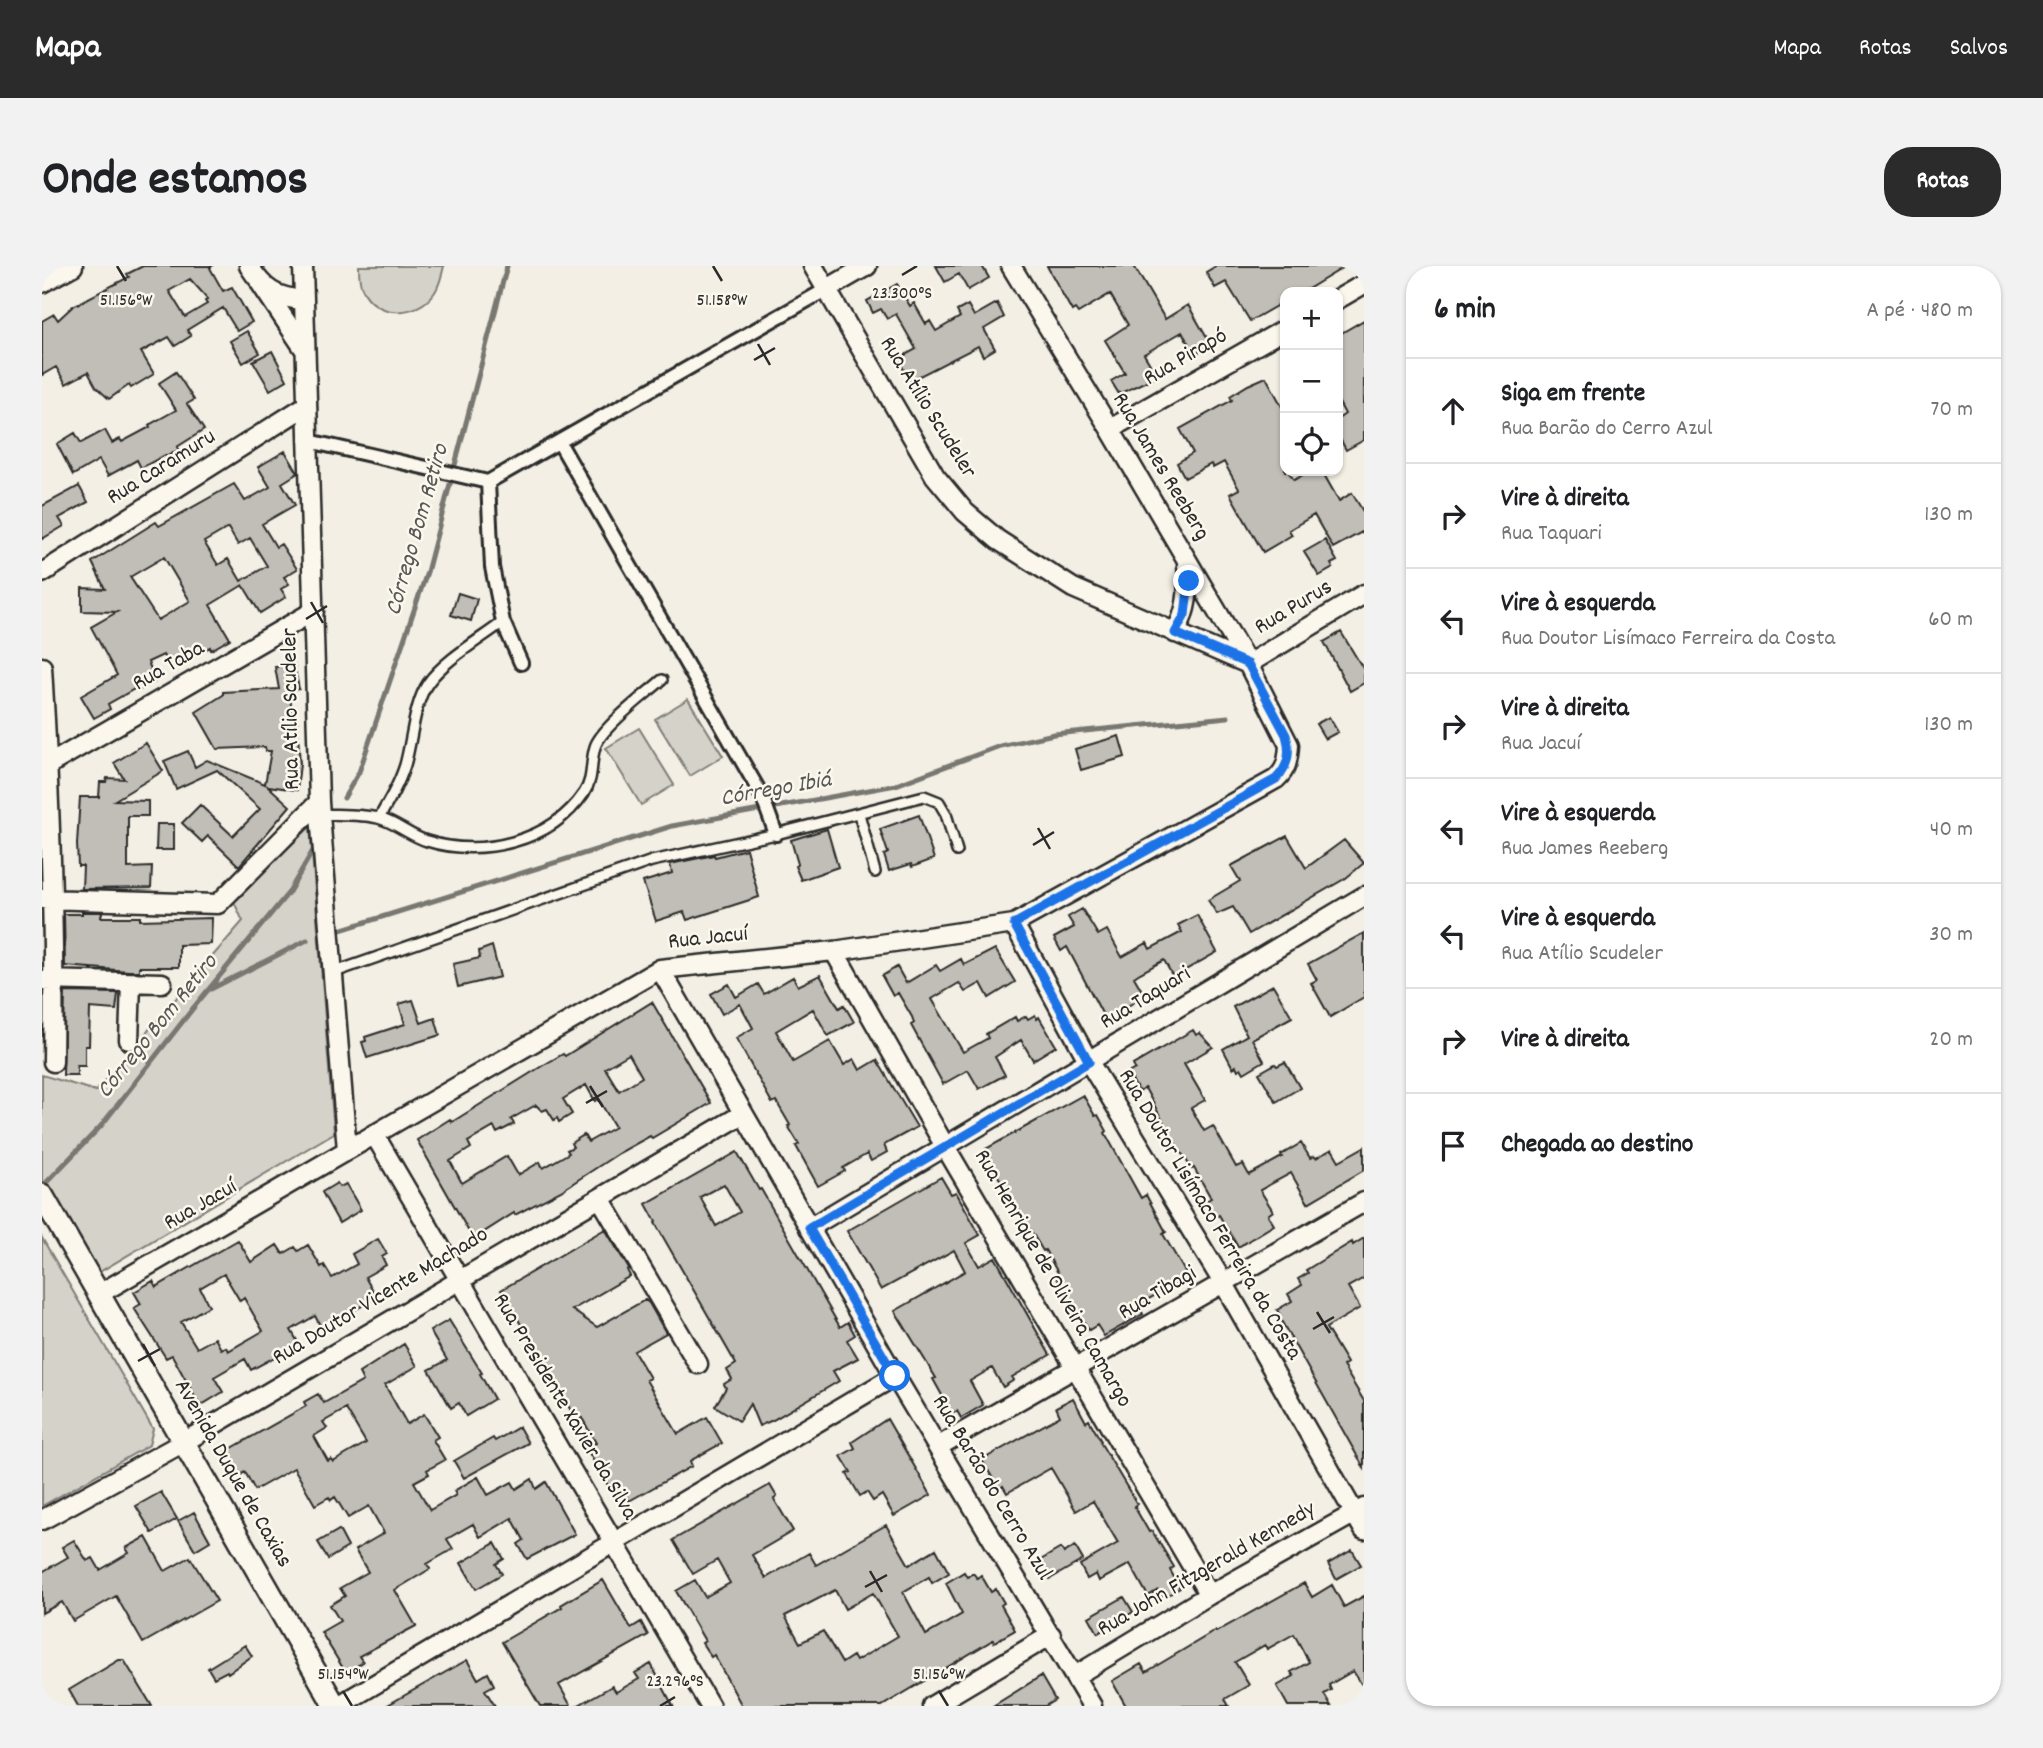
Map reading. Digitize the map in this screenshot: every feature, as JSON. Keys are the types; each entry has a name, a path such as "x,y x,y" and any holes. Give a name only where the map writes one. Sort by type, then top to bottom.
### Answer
{"street":[{"path":"42,284 73,266"},
{"path":"249,266 305,350"},
{"name":"Rua Atílio Scudeler","path":"303,266 319,808 346,1150"},
{"name":"Rua Atílio Scudeler","path":"813,266 935,476 965,512 998,540 1073,588 1248,664"},
{"path":"309,441 488,482 867,266"},
{"name":"Rua James Reeberg","path":"1011,266 1248,664 1289,745 1289,760 1284,772"},
{"path":"261,284 281,297 304,300"},
{"path":"1343,296 1364,284"},
{"name":"Rua Pirapó","path":"1110,429 1280,332"},
{"name":"Rua Caramuru","path":"42,573 307,405"},
{"path":"559,442 762,796 776,834"},
{"path":"488,482 492,567 503,622 521,663"},
{"path":"1175,633 1185,615 1188,601 1187,560"},
{"name":"Rua Purus","path":"1248,664 1364,594"},
{"name":"Rua Taba","path":"48,765 314,611"},
{"path":"42,667 48,765 48,980 53,1062"},
{"name":"Rua Jacuí","path":"99,1294 660,969 834,951 1014,924 1276,779 1284,772"},
{"path":"47,899 218,904 319,808"},
{"name":"Rua Taquari","path":"809,1228 1364,896"},
{"name":"Rua Doutor Lisímaco Ferreira da Costa","path":"1014,924 1089,1062 1359,1511 1364,1530"},
{"name":"Rua Henrique de Oliveira Camargo","path":"834,951 946,1148 1209,1595"},
{"name":"Rua Barão do Cerro Azul","path":"660,969 895,1376 1092,1706"},
{"path":"48,980 162,982"},
{"path":"129,1040 131,983"},
{"name":"Rua Doutor Vicente Machado","path":"42,1520 184,1442 743,1114"},
{"name":"Rua Presidente Xavier da Silva","path":"374,1134 710,1706"},
{"path":"600,1198 698,1364"},
{"name":"Avenida Duque de Caxias","path":"46,1202 336,1706"},
{"name":"Rua Tibagi","path":"939,1446 1364,1202"},
{"path":"336,1706 895,1376"},
{"name":"Rua John Fitzgerald Kennedy","path":"1075,1676 1209,1595 1359,1511"},
{"path":"932,1706 1051,1636"}],"lane":[{"path":"379,818 397,787 426,684 436,672 503,622"},
{"path":"319,808 379,818 425,841 455,847 514,842 537,834 564,814 583,795 591,780 594,748 600,735 662,680"},
{"path":"332,973 652,861 776,834 925,796 939,802 946,814 957,851"},
{"path":"859,814 875,872"}],"shaded area":[{"path":"359,266 444,266 438,286 428,301 418,307 397,311 386,310 368,298 361,286"},
{"path":"688,699 723,756 690,776 655,719"},
{"path":"639,728 674,785 641,805 606,748"},
{"path":"310,827 334,1133 96,1274 42,1180 42,1075 96,1091 243,921 233,900"},
{"path":"42,1238 153,1429 149,1445 42,1506"}],"building":[{"path":"143,266 212,266 210,268 223,291 232,287 252,322 237,331 223,308 187,330 191,336 175,346 169,337 141,352 154,374 131,388 129,385 109,399 96,387 88,372 66,384 56,367 42,375 42,321 54,314 58,320 73,306 129,277 127,274","holes":["190,279 208,299 205,301 207,304 185,317 169,291"]},
{"path":"936,266 982,266 989,278 968,290 959,274 945,282"},
{"path":"1047,266 1134,266 1165,319 1188,305 1211,345 1195,354 1182,332 1144,354 1157,376 1119,394 1111,381 1125,373 1105,340 1128,325 1110,294 1078,313 1075,309 1072,311"},
{"path":"1216,266 1346,266 1311,287 1280,287 1280,304 1250,321 1226,282 1215,288 1206,272"},
{"path":"897,284 910,306 914,303 926,324 930,321 936,331 960,317 957,311 968,305 974,316 997,303 1004,317 984,329 995,349 983,356 978,346 910,381 898,359 916,349 896,314 887,319 881,309 873,313 867,301"},
{"path":"1364,320 1364,440 1346,450 1343,444 1343,332"},
{"path":"247,331 260,353 243,363 230,341"},
{"path":"272,351 287,380 270,390 253,361"},
{"path":"176,372 194,400 187,404 204,430 177,447 179,450 141,468 137,460 108,476 99,460 73,475 57,444 75,433 81,443 105,430 112,443 120,439 122,442 150,427 149,425 176,410 159,383"},
{"path":"1266,377 1280,403 1280,476 1291,476 1294,480 1301,476 1325,476 1339,501 1352,493 1364,513 1364,531 1333,548 1314,515 1289,530 1292,535 1263,552 1230,494 1239,489 1224,462 1213,468 1211,464 1185,478 1177,463 1193,453 1180,429 1232,400 1230,396"},
{"path":"285,451 298,473 282,483 295,505 262,524 276,547 281,544 297,569 284,577 289,584 281,589 286,597 260,613 243,585 210,605 230,639 171,668 163,655 148,662 156,681 139,690 138,687 108,704 110,709 94,718 81,696 117,675 91,627 117,612 82,611 82,588 105,589 92,562 156,522 159,526 234,484 245,501 270,487 258,467","holes":["228,528 238,545 250,538 267,566 241,581 228,559 218,565 204,542","164,557 190,601 158,620 130,577"]},
{"path":"79,486 88,502 59,518 64,526 42,539 42,506"},
{"path":"1325,540 1337,561 1331,564 1333,568 1319,576 1304,552"},
{"path":"458,593 477,599 471,621 451,615"},
{"path":"1341,632 1364,670 1364,683 1350,691 1324,642"},
{"path":"294,664 299,689 290,691 292,720 297,719 300,764 297,790 268,786 290,806 239,866 208,836 202,842 182,823 200,805 233,836 260,809 217,770 176,789 164,761 188,751 195,767 207,760 265,784 271,751 266,751 265,747 217,749 196,712 223,695 223,692 279,689 275,667"},
{"path":"1329,717 1338,732 1325,739 1316,724"},
{"path":"1119,736 1125,757 1081,770 1075,749"},
{"path":"146,743 163,771 115,800 148,801 148,816 128,816 128,868 152,867 151,888 82,889 83,866 78,866 77,844 80,797 99,797 100,782 106,782 107,778 124,779 114,763"},
{"path":"919,815 934,859 889,871 884,855 888,853 880,829"},
{"path":"157,824 174,824 174,850 156,850"},
{"path":"827,829 838,867 801,880 795,866 798,864 791,840"},
{"path":"1287,836 1306,868 1344,840 1364,863 1346,878 1249,934 1233,907 1217,914 1208,900 1240,881 1231,866"},
{"path":"746,849 759,897 687,920 684,912 656,921 643,882 672,873 670,864"},
{"path":"1082,909 1098,935 1107,930 1122,957 1147,943 1150,949 1182,932 1178,925 1197,915 1217,952 1173,977 1164,960 1140,973 1134,977 1145,996 1105,1019 1067,947 1061,951 1054,938 1074,927 1068,917"},
{"path":"102,912 101,917 140,917 140,920 212,918 211,944 179,945 179,967 139,967 139,971 129,971 65,966 64,914"},
{"path":"1364,933 1364,997 1330,1017 1311,983 1317,980 1308,964"},
{"path":"492,946 500,977 458,987 453,964 480,958 479,951"},
{"path":"995,949 1015,982 989,998 981,983 965,992 959,983 932,999 963,1052 988,1038 986,1034 1015,1017 1017,1021 1035,1015 1037,1019 1039,1017 1056,1046 1033,1060 1021,1040 995,1057 1005,1075 979,1089 968,1070 943,1084 911,1025 914,1023 912,1017 898,993 893,996 882,976 897,967 906,983 936,965 940,971 961,959 964,965"},
{"path":"820,975 839,1008 844,1005 854,1022 828,1036 813,1009 776,1031 793,1062 830,1041 844,1065 854,1059 860,1070 877,1060 917,1127 884,1145 887,1152 871,1161 867,1154 843,1168 845,1171 818,1186 796,1146 799,1144 788,1126 790,1125 776,1101 772,1103 736,1038 753,1028 740,1004 722,1014 711,994 729,984 736,997 758,984 764,994 793,977 798,986"},
{"path":"1273,985 1292,1017 1252,1039 1264,1061 1244,1073 1241,1068 1233,1068 1223,1049 1247,1035 1233,1007"},
{"path":"65,992 118,993 116,1010 90,1008 89,1046 85,1046 85,1066 77,1066 77,1075 63,1075"},
{"path":"413,1000 421,1023 435,1018 440,1035 367,1058 362,1042 366,1041 365,1037 405,1024 399,1004"},
{"path":"652,1002 711,1103 652,1138 650,1136 619,1153 561,1191 515,1215 514,1213 473,1239 417,1140 450,1119 452,1122 563,1054 565,1056","holes":["629,1054 642,1077 619,1091 605,1068","586,1085 615,1127 588,1142 584,1135 571,1143 573,1147 567,1150 569,1153 543,1168 540,1162 518,1175 507,1156 462,1183 450,1161 471,1148 468,1142 494,1127 497,1133 514,1124 511,1119 536,1105 542,1111 547,1109 554,1120 557,1118 559,1122 572,1114 563,1099"]},
{"path":"1193,1030 1196,1035 1200,1033 1213,1047 1184,1064 1205,1100 1191,1108 1204,1131 1213,1126 1236,1167 1243,1164 1249,1175 1301,1143 1310,1158 1316,1158 1332,1149 1339,1161 1364,1147 1364,1170 1308,1203 1291,1173 1260,1190 1273,1211 1268,1215 1274,1225 1238,1247 1219,1215 1215,1217 1206,1201 1211,1198 1194,1168 1192,1169 1173,1140 1145,1088 1139,1092 1128,1073 1135,1069 1133,1065"},
{"path":"1285,1062 1300,1088 1276,1102 1259,1073"},
{"path":"1083,1095 1095,1116 1098,1115 1141,1198 1146,1195 1166,1232 1163,1234 1188,1277 1138,1305 1143,1314 1104,1336 1097,1325 1089,1330 1055,1275 1058,1273 1045,1250 1043,1251 995,1171 986,1149"},
{"path":"737,1152 840,1327 848,1322 855,1335 847,1340 858,1358 833,1371 839,1381 759,1426 750,1404 739,1421 715,1406 726,1388 724,1384 732,1379 727,1370 736,1364 646,1204","holes":["724,1184 740,1212 716,1226 700,1197"]},
{"path":"941,1177 951,1194 956,1192 980,1235 966,1243 979,1266 995,1257 1050,1355 1012,1377 1014,1380 1003,1387 992,1368 970,1381 983,1405 961,1418 957,1411 949,1416 933,1379 936,1378 895,1311 965,1271 954,1250 881,1290 847,1231"},
{"path":"337,1183 340,1187 346,1184 361,1210 339,1223 322,1192"},
{"path":"605,1229 629,1269 627,1270 630,1276 572,1310 597,1327 645,1300 649,1303 666,1333 634,1351 650,1378 646,1380 678,1434 707,1417 722,1443 690,1461 692,1466 629,1501 622,1489 613,1494 586,1448 596,1443 582,1418 577,1421 501,1290"},
{"path":"1364,1238 1364,1278 1348,1287 1360,1308 1326,1328 1347,1363 1343,1366 1364,1401 1364,1468 1277,1310 1292,1301 1288,1294 1302,1285 1298,1279 1308,1273 1306,1270 1352,1242 1353,1245"},
{"path":"378,1239 387,1254 382,1257 386,1265 365,1277 377,1298 333,1321 335,1324 323,1331 315,1316 291,1330 299,1344 251,1370 245,1359 214,1377 223,1392 200,1406 172,1355 166,1358 134,1308 141,1304 134,1292 153,1281 156,1287 238,1240 251,1262 277,1245 283,1254 295,1247 298,1251 308,1245 321,1267 324,1265 332,1278 357,1264 352,1254","holes":["224,1274 240,1301 244,1298 263,1331 228,1351 226,1347 221,1349 215,1338 197,1348 181,1322 209,1306 200,1288"]},
{"path":"449,1320 482,1373 480,1374 494,1399 466,1416 459,1403 451,1408 429,1370 447,1360 430,1331"},
{"path":"404,1344 417,1366 385,1385 407,1424 424,1414 438,1437 433,1440 445,1460 427,1470 429,1474 414,1482 430,1510 456,1495 454,1491 478,1477 488,1495 512,1482 516,1489 532,1479 536,1489 546,1482 575,1534 527,1559 518,1544 524,1540 512,1518 480,1537 473,1524 447,1539 453,1549 427,1564 430,1569 395,1590 416,1626 359,1656 363,1662 346,1673 321,1632 340,1621 330,1605 345,1596 340,1588 368,1572 355,1550 384,1533 369,1506 348,1518 335,1497 331,1500 329,1497 315,1505 294,1468 255,1490 245,1472 239,1476 225,1452 306,1406 304,1402 318,1394 324,1403 363,1381 359,1373","holes":["346,1409 366,1443 333,1462 331,1459 328,1461 314,1436 327,1428 323,1422"]},
{"path":"1073,1398 1086,1422 1089,1420 1137,1504 1134,1506 1149,1532 1152,1531 1174,1567 1170,1570 1180,1588 1163,1598 1158,1590 1148,1596 1130,1564 1099,1581 1096,1574 1087,1579 1080,1565 1118,1543 1093,1501 1076,1511 1051,1468 1007,1493 1003,1486 999,1489 982,1460 1060,1416 1056,1407"},
{"path":"887,1419 931,1495 894,1516 882,1495 873,1501 867,1492 860,1496 847,1474 851,1472 841,1456 855,1448 852,1442"},
{"path":"519,1427 528,1443 464,1478 454,1461 493,1438 495,1441"},
{"path":"770,1485 777,1497 774,1499 793,1531 752,1555 766,1578 809,1553 816,1565 886,1525 909,1565 936,1549 949,1573 932,1583 929,1577 903,1592 926,1635 962,1614 946,1583 964,1572 967,1577 973,1573 977,1578 981,1575 991,1592 996,1589 1004,1603 1001,1605 1015,1630 994,1642 993,1640 882,1706 742,1706 714,1655 711,1657 702,1643 705,1641 676,1591 695,1580 705,1597 730,1583 717,1560 693,1574 673,1540","holes":["835,1590 845,1609 873,1593 898,1636 856,1661 853,1656 842,1663 823,1631 800,1643 785,1616"]},
{"path":"161,1492 177,1519 152,1533 136,1506"},
{"path":"194,1512 210,1541 195,1550 178,1521"},
{"path":"339,1530 348,1547 328,1559 318,1542"},
{"path":"146,1537 165,1571 190,1557 217,1601 143,1643 116,1596 73,1621 62,1602 42,1613 42,1572 68,1557 62,1547 74,1540 87,1561 93,1558 100,1570 129,1553 126,1548"},
{"path":"495,1543 504,1559 496,1564 502,1574 476,1589 461,1563"},
{"path":"1075,1546 1083,1560 1050,1579 1039,1561 1061,1548 1064,1553"},
{"path":"1352,1550 1361,1565 1336,1579 1328,1564"},
{"path":"603,1580 631,1628 641,1622 648,1635 559,1685 571,1706 540,1706 502,1642"},
{"path":"1304,1583 1312,1597 1332,1585 1344,1607 1364,1596 1364,1688 1353,1671 1329,1685 1331,1690 1324,1694 1331,1706 1288,1706 1277,1686 1294,1676 1291,1672 1309,1662 1294,1634 1267,1649 1265,1645 1235,1662 1249,1685 1225,1699 1229,1706 1126,1706 1112,1681 1141,1664 1146,1672"},
{"path":"1124,1597 1133,1612 1098,1633 1089,1617"},
{"path":"245,1645 252,1656 228,1673 227,1671 214,1678 208,1668"},
{"path":"119,1660 124,1660 152,1706 78,1706 69,1690"},
{"path":"467,1660 478,1679 488,1673 494,1685 485,1690 495,1706 386,1706"},
{"path":"651,1664 673,1706 577,1706 612,1686 616,1692 639,1679 635,1673"},
{"path":"1041,1676 1055,1700 1045,1706 993,1706"}],"waterway":[{"name":"Córrego Bom Retiro","path":"344,798 359,772 427,572 507,266"},
{"name":"Córrego Ibiá","path":"337,931 672,826 896,785 1000,746 1054,734 1228,717"},
{"name":"Córrego Bom Retiro","path":"42,1187 101,1126 289,892 315,847"},
{"name":"Córrego Ibiá","path":"211,989 307,940"}],"route":[{"path":"895,1376 809,1228 1089,1062 1014,924 1276,779 1284,772 1289,760 1286,735 1248,664 1175,633 1185,615 1189,581"}]}
